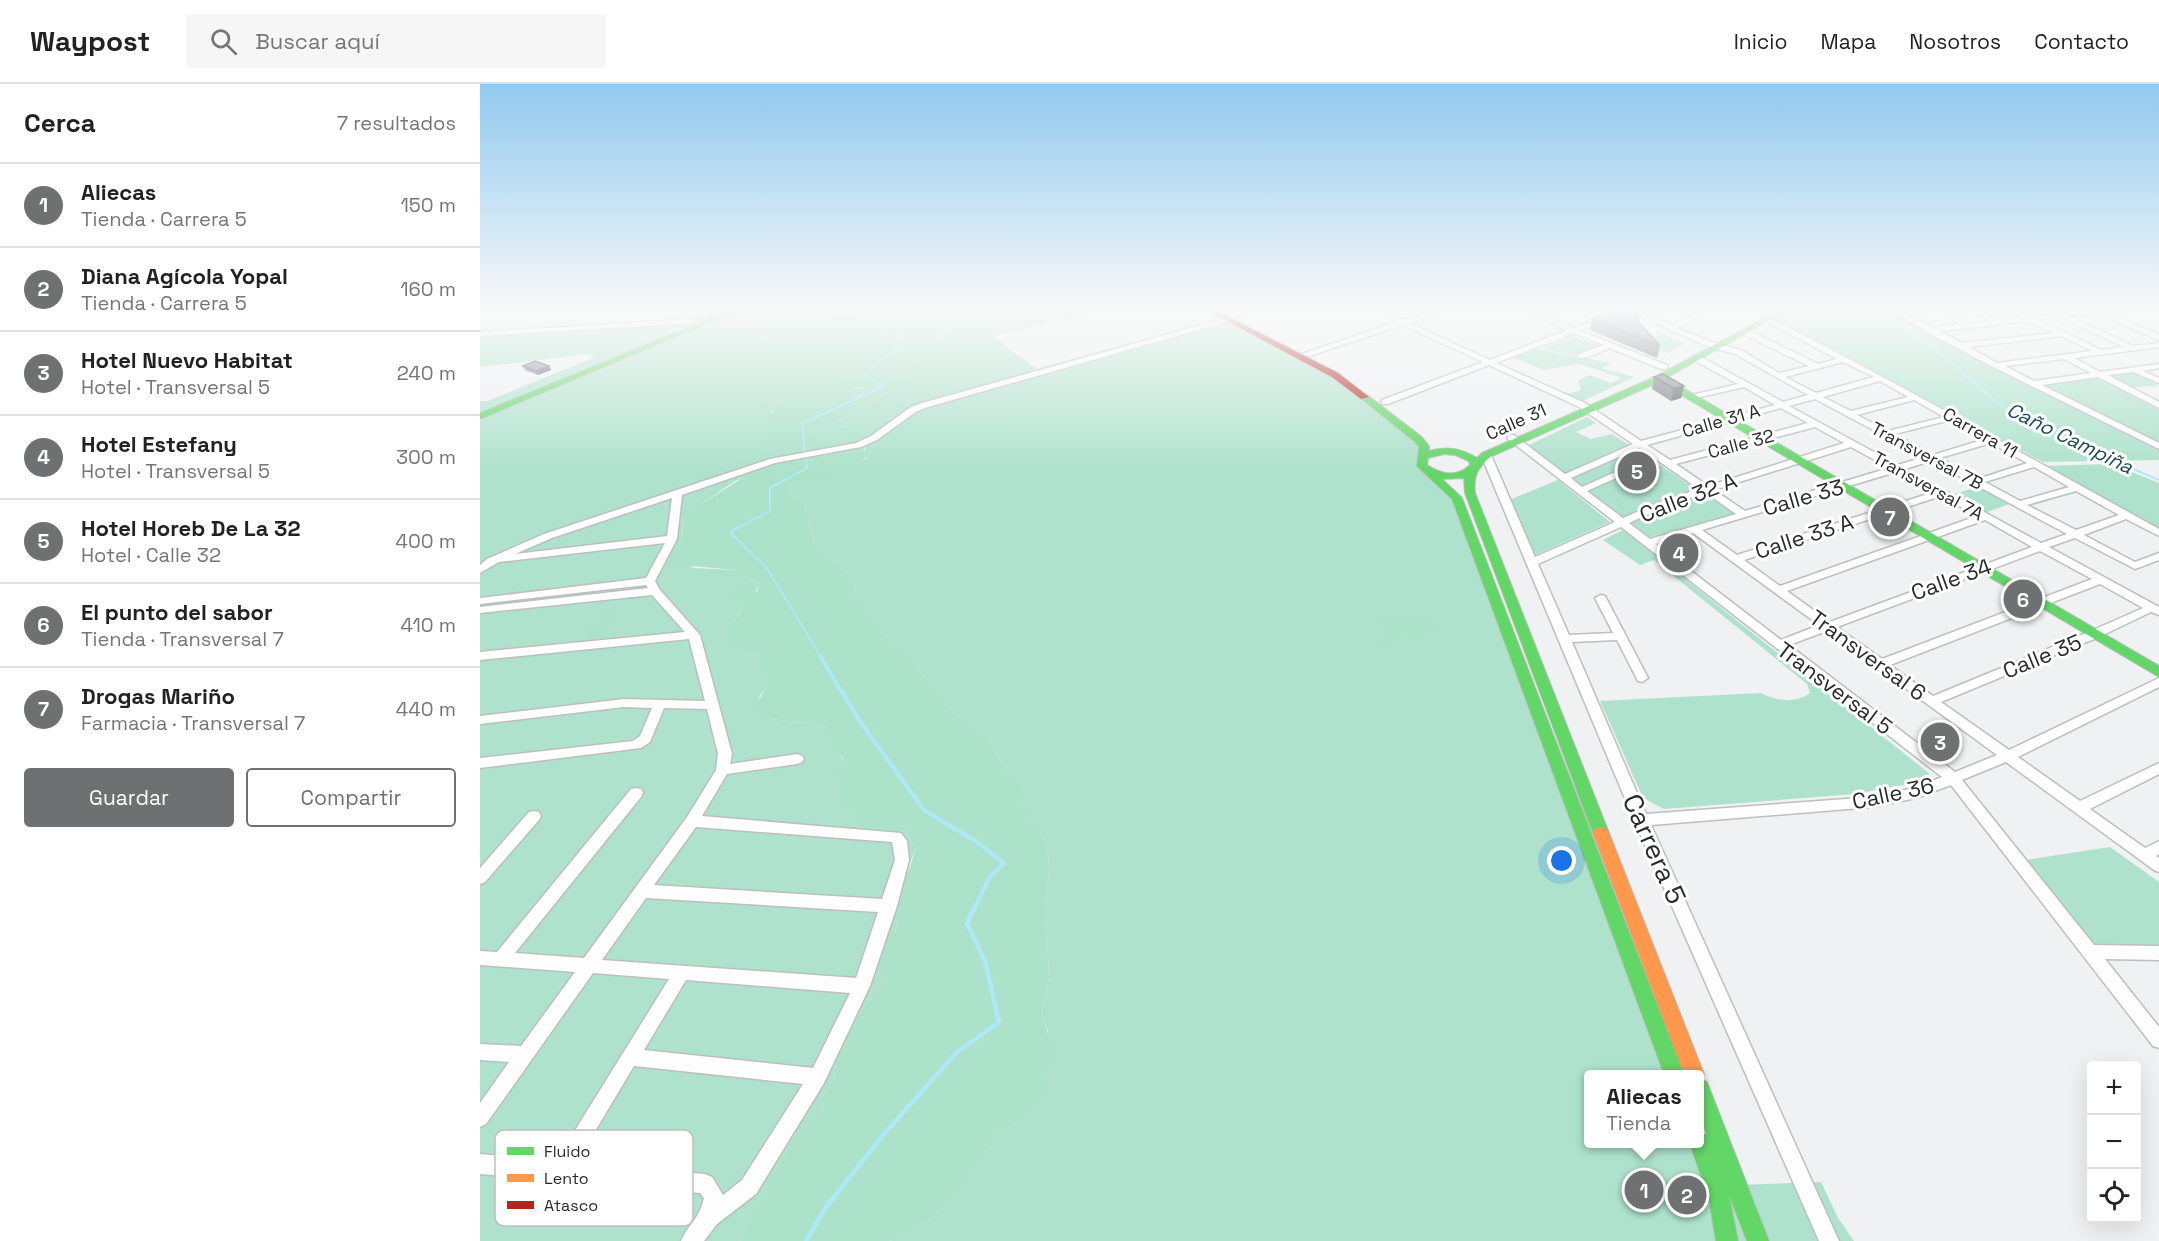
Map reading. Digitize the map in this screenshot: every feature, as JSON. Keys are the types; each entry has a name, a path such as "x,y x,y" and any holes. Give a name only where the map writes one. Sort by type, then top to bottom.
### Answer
{"main road":[{"path":"480,407 586,364"},
{"path":"480,416 606,364"},
{"path":"1315,364 1335,375 1418,439 1424,446 1422,466 1450,489 1457,498 1550,739 1673,1070"},
{"path":"1324,364 1456,451 1474,460 1474,468 1457,476 1446,476 1427,471"},
{"name":"Calle 31","path":"1662,373 1679,364"},
{"name":"Calle 31","path":"1424,456 1431,452 1491,447 1514,439 1685,364"},
{"path":"1662,373 1695,397 2159,672"},
{"name":"Calle 31","path":"1474,468 1486,455 1514,439"},
{"name":"Carrera 5","path":"1474,468 1468,480 1470,493 1692,1070"},
{"path":"1704,1099 1758,1241"},
{"path":"1702,1148 1720,1199 1727,1241"}],"street":[{"path":"480,570 491,561 548,536 773,461 858,445 874,438 914,409 1064,364"},
{"path":"1385,402 1487,364"},
{"path":"1496,364 1585,408 1636,445 1743,514"},
{"path":"1644,364 1662,373"},
{"name":"Transversal 7A","path":"1707,364 2155,610"},
{"name":"Transversal 7B","path":"1759,364 2135,566 2159,556"},
{"path":"1812,364 1816,366"},
{"path":"1778,376 1824,364"},
{"name":"Carrera 11","path":"1856,364 2124,516 2159,533"},
{"path":"1996,365 2004,364"},
{"path":"2080,364 2159,405"},
{"path":"1996,365 2159,446"},
{"path":"2035,383 2159,366"},
{"path":"2134,369 2159,381"},
{"name":"Calle 31 A","path":"1564,478 1636,445 1881,378"},
{"path":"1695,397 1744,385"},
{"path":"1850,414 1916,397"},
{"path":"1886,434 1952,417"},
{"name":"Calle 32","path":"1667,464 1815,424"},
{"name":"Transversal 5","path":"1514,439 1954,779 2157,1035"},
{"name":"Calle 33","path":"1648,543 1992,441"},
{"name":"Calle 32 A","path":"1531,563 1705,489 1850,444"},
{"name":"Carrera 5","path":"1486,455 1641,820 1829,1241"},
{"path":"1580,490 1656,457"},
{"path":"1977,482 2033,464"},
{"path":"2019,504 2074,488"},
{"name":"Calle 33 A","path":"1737,558 1941,493"},
{"path":"652,586 672,539 677,494"},
{"name":"Calle 34","path":"1778,645 2124,516"},
{"path":"1780,590 1985,517"},
{"name":"Transversal 6","path":"1694,529 2159,866"},
{"path":"491,561 672,539"},
{"path":"1882,664 2100,580"},
{"path":"480,601 652,586"},
{"path":"480,610 652,586"},
{"path":"480,1118 692,821 723,770 725,754 694,634 652,586"},
{"path":"1601,598 1642,678"},
{"name":"Calle 35","path":"1931,701 2155,610"},
{"path":"480,656 694,634"},
{"path":"1567,639 1621,636"},
{"name":"Calle 36","path":"1641,820 1873,802 1916,793 2008,756 2159,682"},
{"path":"480,720 624,703 712,705"},
{"path":"480,763 636,745 645,739 660,703"},
{"path":"723,770 797,759"},
{"path":"2079,808 2159,768"},
{"path":"501,959 636,793"},
{"path":"480,878 534,816"},
{"path":"691,1241 710,1217 749,1187 818,1077 862,986 902,860 900,841 896,837 692,821"},
{"path":"2144,855 2159,847"},
{"path":"641,891 889,906"},
{"path":"2090,952 2159,953"},
{"path":"480,957 862,986"},
{"path":"585,1130 682,972"},
{"path":"480,1052 525,1054"},
{"path":"629,1057 818,1077"},
{"path":"480,1164 495,1165"},
{"path":"693,1183 705,1184 714,1196 710,1217"}],"green space":[{"path":"480,364 505,364 480,367"},
{"path":"578,364 842,364 839,369 857,385 865,386 844,392 821,386 779,399 777,404 768,408 784,435 791,451 790,455 854,442 899,415 884,421 871,431 844,427 856,435 840,440 811,434 846,417 843,409 856,404 867,404 883,394 915,385 892,376 879,376 886,366 1029,364 1036,369 1054,364 1311,364 1317,367 1421,446 1419,460 1447,489 1531,702 1667,1070 1584,1070 1584,1148 1694,1148 1708,1186 1821,1182 1838,1218 1854,1241 890,1241 926,1222 954,1198 999,1136 1040,1106 1048,1032 1042,1012 1049,978 1046,911 1049,865 1047,845 1020,801 1024,786 996,756 988,735 982,734 946,706 941,691 922,675 915,664 888,638 856,594 855,583 841,565 817,551 804,500 789,495 788,489 793,483 846,469 867,458 864,445 834,454 794,458 735,481 698,506 683,509 682,542 670,552 694,568 736,570 740,576 760,582 736,618 729,636 727,650 762,656 762,671 767,686 759,697 769,719 812,723 828,728 873,827 906,832 916,849 896,892 899,915 895,934 878,970 885,984 866,1003 838,1044 834,1078 821,1099 824,1110 794,1136 750,1215 740,1241 480,1241 480,401 487,401"},
{"path":"842,364 909,364 886,366 880,376 892,376 916,382 915,385 883,394 867,404 856,404 844,409 846,417 812,434 840,440 853,435 830,432 852,426 871,431 884,421 898,416 898,410 908,404 915,401 926,402 861,440 789,455 791,451 787,447 787,441 769,431 769,420 773,412 767,408 777,404 779,399 810,387 821,386 845,390 864,387 840,384 839,369"},
{"path":"1529,364 1609,364 1602,368 1634,377 1583,401 1566,394 1581,390 1578,381 1589,375 1611,383 1622,378 1579,364 1543,370"},
{"path":"1858,364 1989,364 2029,386 2098,378 2159,410 2159,460 2043,462"},
{"path":"2134,371 2159,386 2129,387 2103,376"},
{"path":"1587,417 1596,423 1576,432 1591,439 1612,434 1735,514 1650,537 1529,445"},
{"path":"770,437 785,442 783,448 788,452 738,475 684,492 681,488 684,485 701,485 696,483 696,478 726,472 726,469 758,456 759,443"},
{"path":"864,444 864,450 870,452 865,459 847,469 793,483 788,489 789,495 804,500 817,551 841,565 855,583 856,594 888,638 915,664 922,675 941,691 946,706 982,734 988,735 996,756 1024,786 1021,801 1047,845 1049,865 1046,911 1049,978 1042,1012 1053,1054 1040,1106 999,1136 954,1198 926,1222 890,1241 740,1241 750,1215 794,1136 824,1110 821,1099 834,1078 838,1044 866,1003 885,984 878,970 864,960 884,933 895,934 899,915 896,892 909,869 916,849 906,832 865,824 857,820 844,805 839,793 849,780 836,777 843,759 829,736 828,728 812,723 769,719 755,707 767,686 762,671 762,656 727,650 729,630 745,603 736,601 730,595 741,587 757,592 760,582 740,576 736,570 669,564 670,552 682,542 683,509 698,506 755,470 795,458 834,454"},
{"path":"2112,464 2159,483 2159,533 2039,466"},
{"path":"1558,480 1610,522 1533,556 1509,500"},
{"path":"1979,486 2012,503 1982,514 1949,496"},
{"path":"1623,530 1930,774 1907,784 1855,794 1664,809 1643,798 1600,701 1761,693 1773,698 1792,700 1810,693 1807,684 1654,560 1640,565 1603,540"},
{"path":"603,613 618,614 618,617 609,623 606,634 587,640 584,634 594,619"},
{"path":"1387,614 1398,621 1413,616 1427,618 1436,624 1436,630 1427,642 1418,640 1414,635 1404,639 1397,648 1380,645 1383,634 1390,629 1378,625 1379,616"},
{"path":"2110,847 2159,882 2159,947 2094,944 2026,860"}],"building":[{"path":"543,364 549,366 536,371 523,366"},
{"path":"1663,374 1684,386 1674,388 1654,377"}],"waterway":[{"path":"805,454 802,424 883,386 866,375 876,364"},
{"name":"Caño Campiña","path":"1952,364 2005,409 2050,433 2159,480"},
{"path":"806,459 807,468 770,488 770,511 730,532 767,568 821,657"},
{"path":"820,656 859,720 924,810 977,842 1004,863 989,878 973,911"},
{"path":"806,1241 826,1207 884,1134 957,1052 999,1022 985,961 967,923 973,910"}],"traffic: fast":[{"path":"480,416 606,364"},
{"path":"1475,465 1486,455 1660,378 1686,364"},
{"path":"1661,379 2159,672"},
{"path":"1364,397 1418,439 1424,446 1422,466 1428,470 1450,477 1470,471 1475,465 1474,460 1456,452 1444,451 1424,456"},
{"path":"1473,470 1468,480 1470,493 1601,833"},
{"path":"1427,471 1457,498 1672,1070"},
{"path":"1704,1099 1758,1241"},
{"path":"1702,1148 1720,1199 1727,1241"}],"traffic: slow":[{"path":"1601,833 1692,1070"}],"traffic: jam":[{"path":"1314,364 1335,375 1364,397"}],"place":[{"name":"Hotel Horeb De La 32","path":"1637,471"},
{"name":"Drogas Mariño","path":"1890,517"},
{"name":"Hotel Estefany","path":"1679,553"},
{"name":"El punto del sabor","path":"2023,599"},
{"name":"Hotel Nuevo Habitat","path":"1940,742"},
{"name":"Aliecas","path":"1644,1190"},
{"name":"Diana Agícola Yopal","path":"1687,1195"}]}
